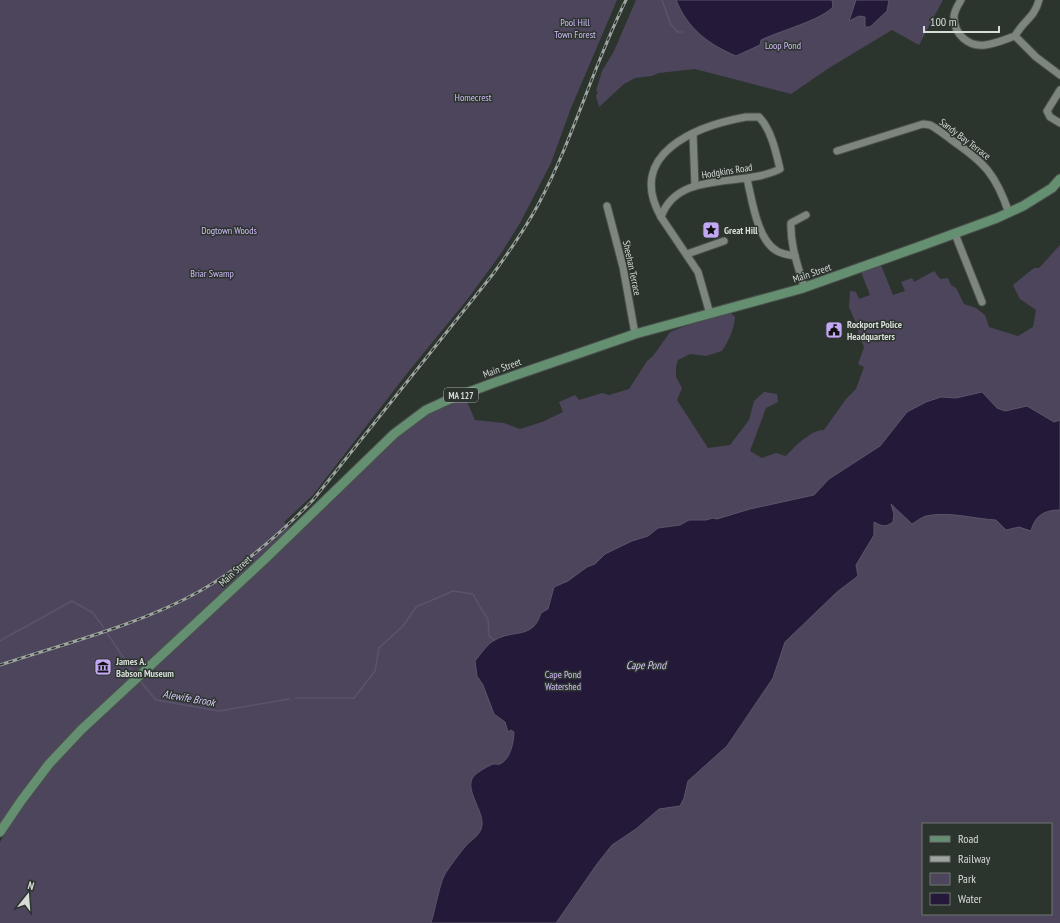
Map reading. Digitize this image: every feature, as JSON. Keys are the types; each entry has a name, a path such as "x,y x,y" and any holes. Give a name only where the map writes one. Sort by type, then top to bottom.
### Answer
{"main road":[{"name":"Main Street","path":"0,832 49,764 81,730 410,421 426,410 450,399 635,334 804,287 955,234 1009,213 1034,200 1052,188 1060,179"}],"street":[{"path":"961,0 954,18 957,31 964,40 970,43 985,45 1015,36 1019,29 1037,10 1039,0"},
{"path":"1015,36 1036,57 1060,75"},
{"path":"1060,90 1047,111 1050,117 1060,123"},
{"name":"Hodgkins Road","path":"746,117 759,117 763,121 780,169 772,173 747,179 708,183 695,186 677,195 663,210 661,217 652,197 651,178 653,168 663,153 693,134 727,120 746,117"},
{"name":"Sandy Bay Terrace","path":"837,151 923,124 930,125 970,153 988,168 996,181 1009,213"},
{"name":"Hodgkins Road","path":"693,134 695,186"},
{"path":"747,179 759,226 769,244 776,251 795,256"},
{"name":"Sheehan Terrace","path":"607,206 623,267 635,334"},
{"path":"804,287 791,236 791,222 806,215"},
{"path":"661,217 676,242 698,272 710,314"},
{"path":"955,234 982,302"},
{"path":"686,254 724,241"}],"green space":[{"path":"0,0 617,0 571,108 551,163 520,223 502,252 470,296 405,376 313,495 284,522 296,534 385,448 417,420 436,409 465,397 475,420 504,423 520,429 542,422 563,412 559,402 575,395 579,400 602,393 609,395 629,389 647,361 653,356 670,332 700,320 730,312 735,317 734,326 722,351 706,356 690,354 678,360 676,377 682,388 677,400 708,448 730,445 749,420 754,401 764,392 777,394 778,402 766,408 750,451 762,458 776,453 786,456 809,435 819,430 824,430 846,399 856,389 864,367 858,364 864,347 849,307 850,291 856,292 859,299 870,295 861,272 881,265 893,295 905,291 901,282 912,278 914,282 934,271 940,279 948,278 951,285 956,288 964,304 976,308 985,315 989,327 1018,336 1033,327 1036,310 1020,299 1013,285 1034,268 1039,268 1060,245 1060,923 0,923 0,842 15,817 6,815 0,824"},
{"name":"Loop Pond","path":"636,0 943,0 919,45 892,30 829,68 791,94 695,69 659,73 652,76 635,78 624,84 599,107 596,96 598,92 596,91 602,71 614,51"}],"water":[{"name":"Loop Pond","path":"676,0 832,0 833,7 819,17 761,40 760,45 736,56 716,46 700,34 686,19"},
{"path":"856,0 889,0 887,11 870,27 865,27 865,17 859,16 849,21"},
{"name":"Cape Pond","path":"982,392 997,408 1005,411 1027,406 1054,422 1060,420 1060,510 1041,514 1035,521 1031,531 1019,527 1006,530 996,520 944,514 926,516 912,524 891,504 894,514 893,522 884,526 874,522 874,535 856,565 858,576 837,592 785,642 773,678 727,746 688,781 684,798 680,806 659,809 636,829 612,845 556,923 431,923 444,876 466,845 480,832 481,829 482,819 472,793 471,781 475,775 492,764 500,764 503,762 509,755 513,741 514,732 511,730 508,732 505,722 494,714 483,685 477,676 475,661 489,644 502,637 528,631 533,627 541,613 548,609 554,587 568,581 587,567 595,564 605,554 632,541 648,536 658,528 680,525 689,520 717,519 750,509 814,495 829,479 880,446 907,412 926,402 941,397 956,398"}],"waterway":[{"path":"662,0 671,25 678,32 682,32"},
{"name":"Alewife Brook","path":"296,698 354,698 375,671 379,648 403,626 416,607 453,591 473,594 488,619 489,636 494,640"},
{"name":"Alewife Brook","path":"18,631 72,601 93,613 104,628"},
{"name":"Alewife Brook","path":"0,641 17,631"},
{"name":"Alewife Brook","path":"107,633 133,672"},
{"name":"Alewife Brook","path":"141,682 156,700 219,711 289,699"}],"railway":[{"path":"0,665 76,641 153,614 200,591 231,572 260,550 313,500 493,274 522,232 538,205 562,155 603,51 626,0"}],"place":[{"name":"Great Hill","path":"711,230"},
{"name":"Rockport Police Headquarters","path":"834,330"},
{"name":"James A. Babson Museum","path":"103,667"}],"park label":[{"name":"Pool Hill Town Forest","path":"575,28"},
{"name":"Homecrest","path":"473,97"},
{"name":"Dogtown Woods","path":"229,230"},
{"name":"Briar Swamp","path":"212,273"},
{"name":"Cape Pond Watershed","path":"563,680"}]}
